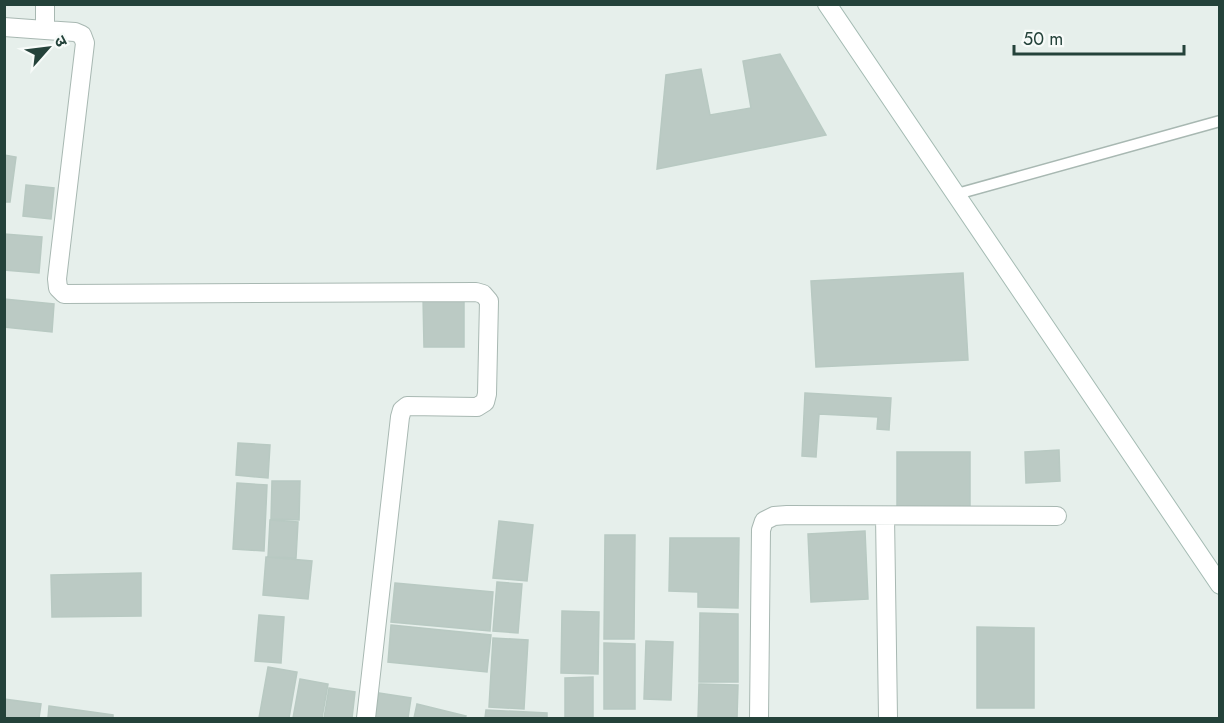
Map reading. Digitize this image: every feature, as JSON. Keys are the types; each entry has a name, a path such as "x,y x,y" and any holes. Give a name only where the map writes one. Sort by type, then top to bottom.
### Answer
{"street":[{"path":"45,4 45,30"},
{"path":"828,4 1220,585"},
{"path":"4,27 75,32 82,35 85,43 57,279 58,288 64,294 476,292 483,294 489,301 488,394 485,402 477,407 407,406 399,417 366,718"},
{"path":"759,718 761,530 764,521 774,516 787,515 1057,516"},
{"path":"885,516 888,718"}],"lane":[{"path":"957,194 1220,121"}],"building":[{"path":"780,54 826,135 657,169 666,75 701,69 710,115 751,108 743,61"},
{"path":"4,155 16,157 10,202 4,202"},
{"path":"26,185 54,188 51,219 23,216"},
{"path":"4,234 42,237 39,273 4,270"},
{"path":"963,273 968,360 816,367 811,281"},
{"path":"423,297 464,297 464,347 424,347"},
{"path":"4,299 54,304 52,332 4,327"},
{"path":"805,393 891,398 889,430 877,429 878,417 819,414 816,457 802,456"},
{"path":"238,443 270,445 268,478 236,475"},
{"path":"1059,450 1060,481 1026,483 1025,452"},
{"path":"897,452 970,452 970,507 897,507"},
{"path":"272,481 300,481 299,520 271,519"},
{"path":"237,483 267,485 264,551 233,549"},
{"path":"270,520 298,522 296,558 268,557"},
{"path":"499,521 533,525 527,581 493,578"},
{"path":"865,531 868,599 811,602 808,534"},
{"path":"605,535 635,535 634,639 604,639"},
{"path":"670,538 739,538 738,608 698,607 698,592 669,591"},
{"path":"266,557 312,561 308,599 263,595"},
{"path":"141,573 141,616 52,617 51,575"},
{"path":"497,582 522,584 518,633 493,631"},
{"path":"395,583 493,592 490,631 391,622"},
{"path":"562,611 599,612 598,674 561,673"},
{"path":"700,613 738,614 738,682 699,682"},
{"path":"259,615 284,617 281,663 255,661"},
{"path":"391,625 491,635 487,672 388,662"},
{"path":"977,627 1034,628 1034,708 977,708"},
{"path":"493,638 528,640 524,709 489,707"},
{"path":"646,641 673,642 671,700 644,699"},
{"path":"604,643 635,644 635,709 604,709"},
{"path":"268,667 297,672 289,718 259,718"},
{"path":"593,677 593,718 565,718 565,678"},
{"path":"300,679 328,684 322,718 293,718"},
{"path":"699,684 738,685 737,718 698,718"},
{"path":"329,688 355,692 352,718 324,718"},
{"path":"379,693 411,698 408,718 375,718"},
{"path":"4,699 41,704 39,718 4,718"},
{"path":"417,704 466,716 465,718 414,718"},
{"path":"49,706 113,715 113,718 48,718"},
{"path":"486,710 547,713 547,718 485,718"}]}
